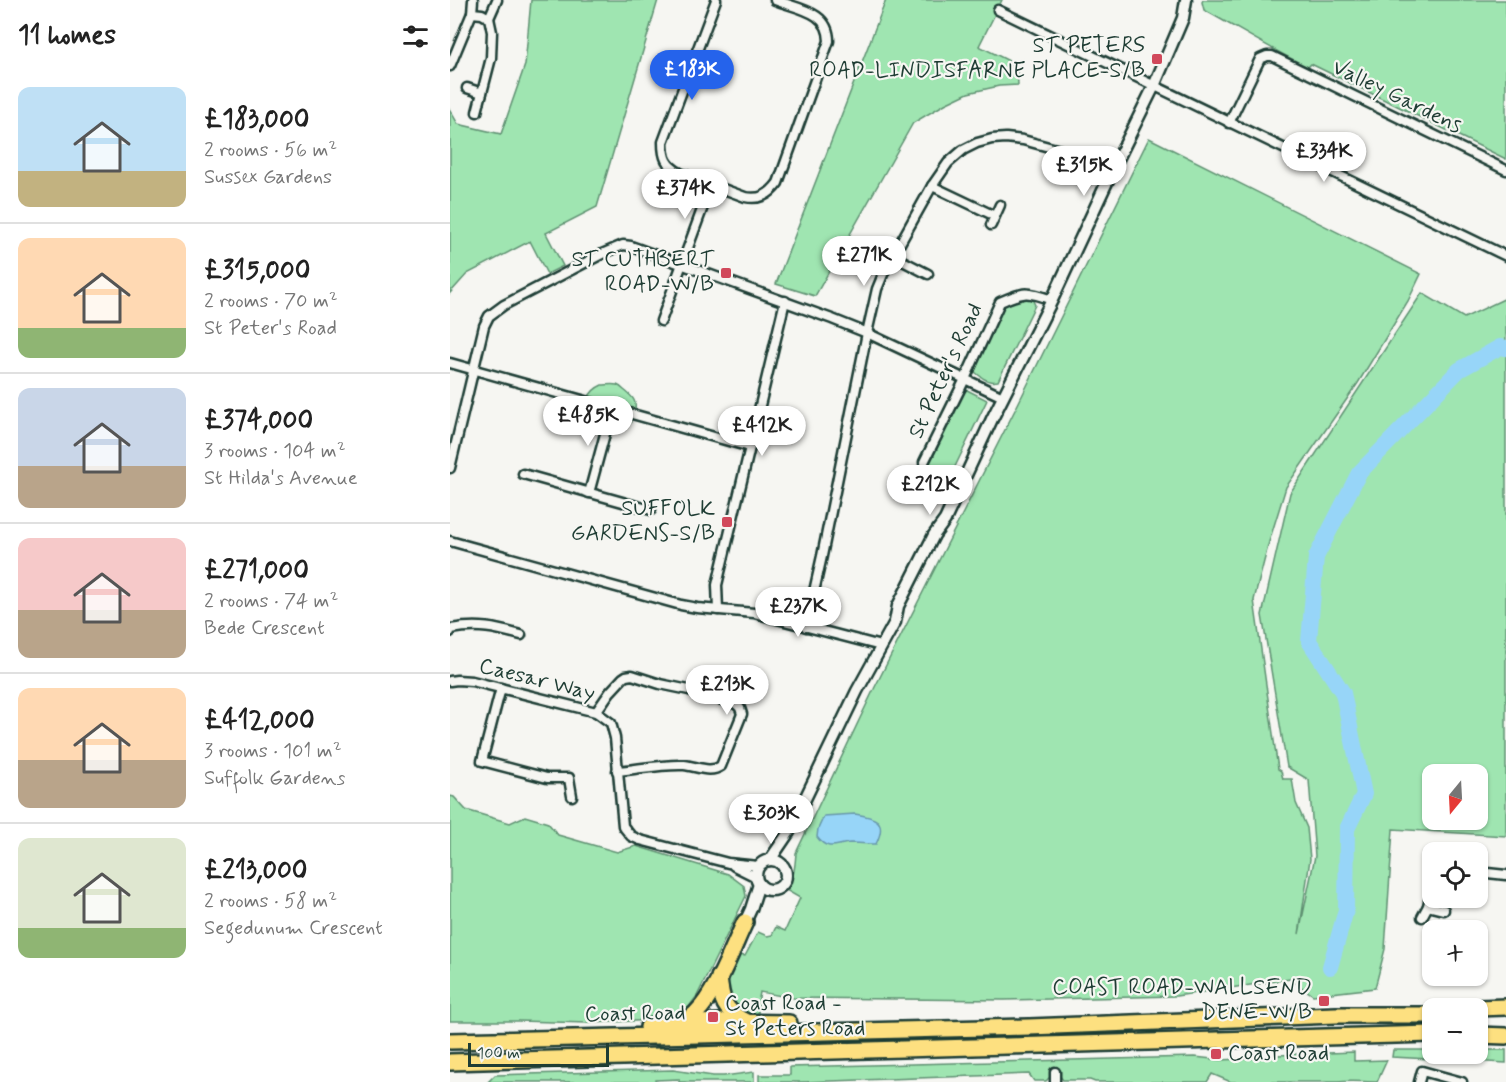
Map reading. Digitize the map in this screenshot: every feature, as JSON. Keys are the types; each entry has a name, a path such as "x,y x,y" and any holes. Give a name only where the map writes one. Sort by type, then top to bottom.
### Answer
{"highway":[{"path":"675,1024 696,1013 706,1001 748,915"},
{"path":"719,977 720,992 725,1006 734,1016 746,1022"},
{"path":"1488,1007 1506,1006"},
{"name":"Coast Road","path":"450,1039 1029,1027 1422,1012"},
{"path":"1488,1014 1506,1014"},
{"path":"450,1039 675,1024 746,1022 1029,1027"},
{"name":"Coast Road","path":"450,1062 1422,1034"},
{"path":"1488,1034 1506,1034"}],"street":[{"path":"450,66 472,13 473,0"},
{"path":"477,112 491,58 492,32 489,18 498,0"},
{"path":"716,0 663,142 663,153 667,163 673,169 753,199 763,197 778,183 829,41 826,27 818,16 778,1"},
{"path":"776,862 857,691 895,622 898,606 934,535 945,520 956,493 1052,300 1154,86 1183,18 1186,0"},
{"path":"998,10 1506,256"},
{"path":"472,13 482,14 489,18"},
{"name":"Valley Gardens","path":"1228,123 1260,59 1272,56 1506,170"},
{"path":"467,88 482,93"},
{"path":"807,627 877,289 932,186 948,163 963,150 992,139 1023,140 1115,165"},
{"path":"661,321 711,185"},
{"path":"932,186 993,220 1000,206"},
{"path":"450,468 484,326 489,316 504,305 623,245 785,301 867,333 1003,397"},
{"path":"893,256 928,274"},
{"name":"St Peter's Road","path":"956,493 936,484 925,475 924,462 1000,302 1017,294 1031,292 1052,300"},
{"path":"718,610 717,585 785,301"},
{"path":"450,363 750,447"},
{"path":"589,493 612,408"},
{"path":"523,474 651,510"},
{"path":"450,541 681,604 718,610 754,612 880,646"},
{"path":"450,632 451,629 465,626 481,626 521,635"},
{"path":"596,712 623,678 632,675 689,690 740,708 742,714 721,766 717,769 684,765 617,771"},
{"name":"Caesar Way","path":"450,681 472,681 596,712 611,723 615,738 623,826 631,836 728,863 760,879"},
{"path":"501,688 482,761 547,778 569,778 572,796"},
{"path":"748,915 766,860 776,862 785,871 784,881 777,888 760,879"},
{"path":"1488,873 1506,875"},
{"path":"1422,917 1427,908"},
{"path":"1436,908 1444,910"},
{"path":"1419,1082 1422,1071 1462,1082"}],"green space":[{"path":"531,0 658,0 597,207 546,233 563,266 547,274 530,241 467,274 450,293 450,110 458,124 501,134 525,65"},
{"path":"886,0 1002,0 979,46 1017,65 1018,85 999,86 968,93 913,123 815,296 776,284"},
{"path":"1203,0 1506,0 1506,159 1311,64 1308,67 1281,54 1204,10"},
{"path":"1149,138 1421,274 1408,301 1358,383 1286,487 1254,600 1278,769 1283,779 1292,779 1296,803 1307,828 1310,859 1299,934 1315,856 1309,780 1287,767 1262,615 1290,493 1422,293 1464,318 1506,298 1506,836 1393,829 1385,949 1375,988 1313,995 1290,979 1176,996 1004,1000 793,998 760,992 758,1017 738,1012 734,1009 724,985 740,955 745,956 758,932 767,936 772,935 776,927 785,931 800,898 786,890 795,868 796,853 872,693"},
{"path":"1025,298 1032,299 1035,305 998,381 985,380 975,372 975,365 1004,306"},
{"path":"602,385 618,385 634,400 635,409 631,421 622,429 609,431 600,429 588,416 588,399 593,391"},
{"path":"967,390 987,400 951,475 944,478 937,477 932,475 929,465 960,395"},
{"path":"450,796 454,797 466,810 510,823 525,816 548,823 558,835 617,852 636,846 728,874 744,886 746,896 697,996 682,1016 657,1020 588,1023 450,1021"},
{"path":"1393,1050 1422,1050 1422,1059 1392,1057"},
{"path":"1488,1050 1506,1050 1506,1063 1488,1062"},
{"path":"1354,1052 1354,1061 1387,1060 1377,1082 1231,1082 1212,1074 1207,1082 1095,1082 1063,1080 1059,1075 1051,1076 1046,1081 1034,1081 1029,1074 759,1082 759,1075 790,1075 790,1067 1195,1057 1221,1060"},
{"path":"673,1070 713,1076 754,1072 754,1082 679,1082 679,1079 655,1080 655,1082 488,1082 495,1075"}],"water":[{"path":"855,814 878,821 881,830 876,844 850,843 829,846 817,837 824,816"}],"waterway":[{"path":"1330,967 1346,910 1347,829 1364,794 1343,693 1309,641 1316,557 1359,473 1459,370 1500,347 1506,348"}],"place":[{"name":"ST PETERS ROAD-LINDISFARNE PLACE-S/B","path":"1157,59"},
{"name":"ST CUTHBERT ROAD-W/B","path":"726,273"},
{"name":"SUFFOLK GARDENS-S/B","path":"727,522"},
{"name":"COAST ROAD-WALLSEND DENE-W/B","path":"1324,1001"},
{"name":"Coast Road - St Peters Road","path":"713,1017"},
{"name":"Coast Road","path":"1216,1054"}]}
